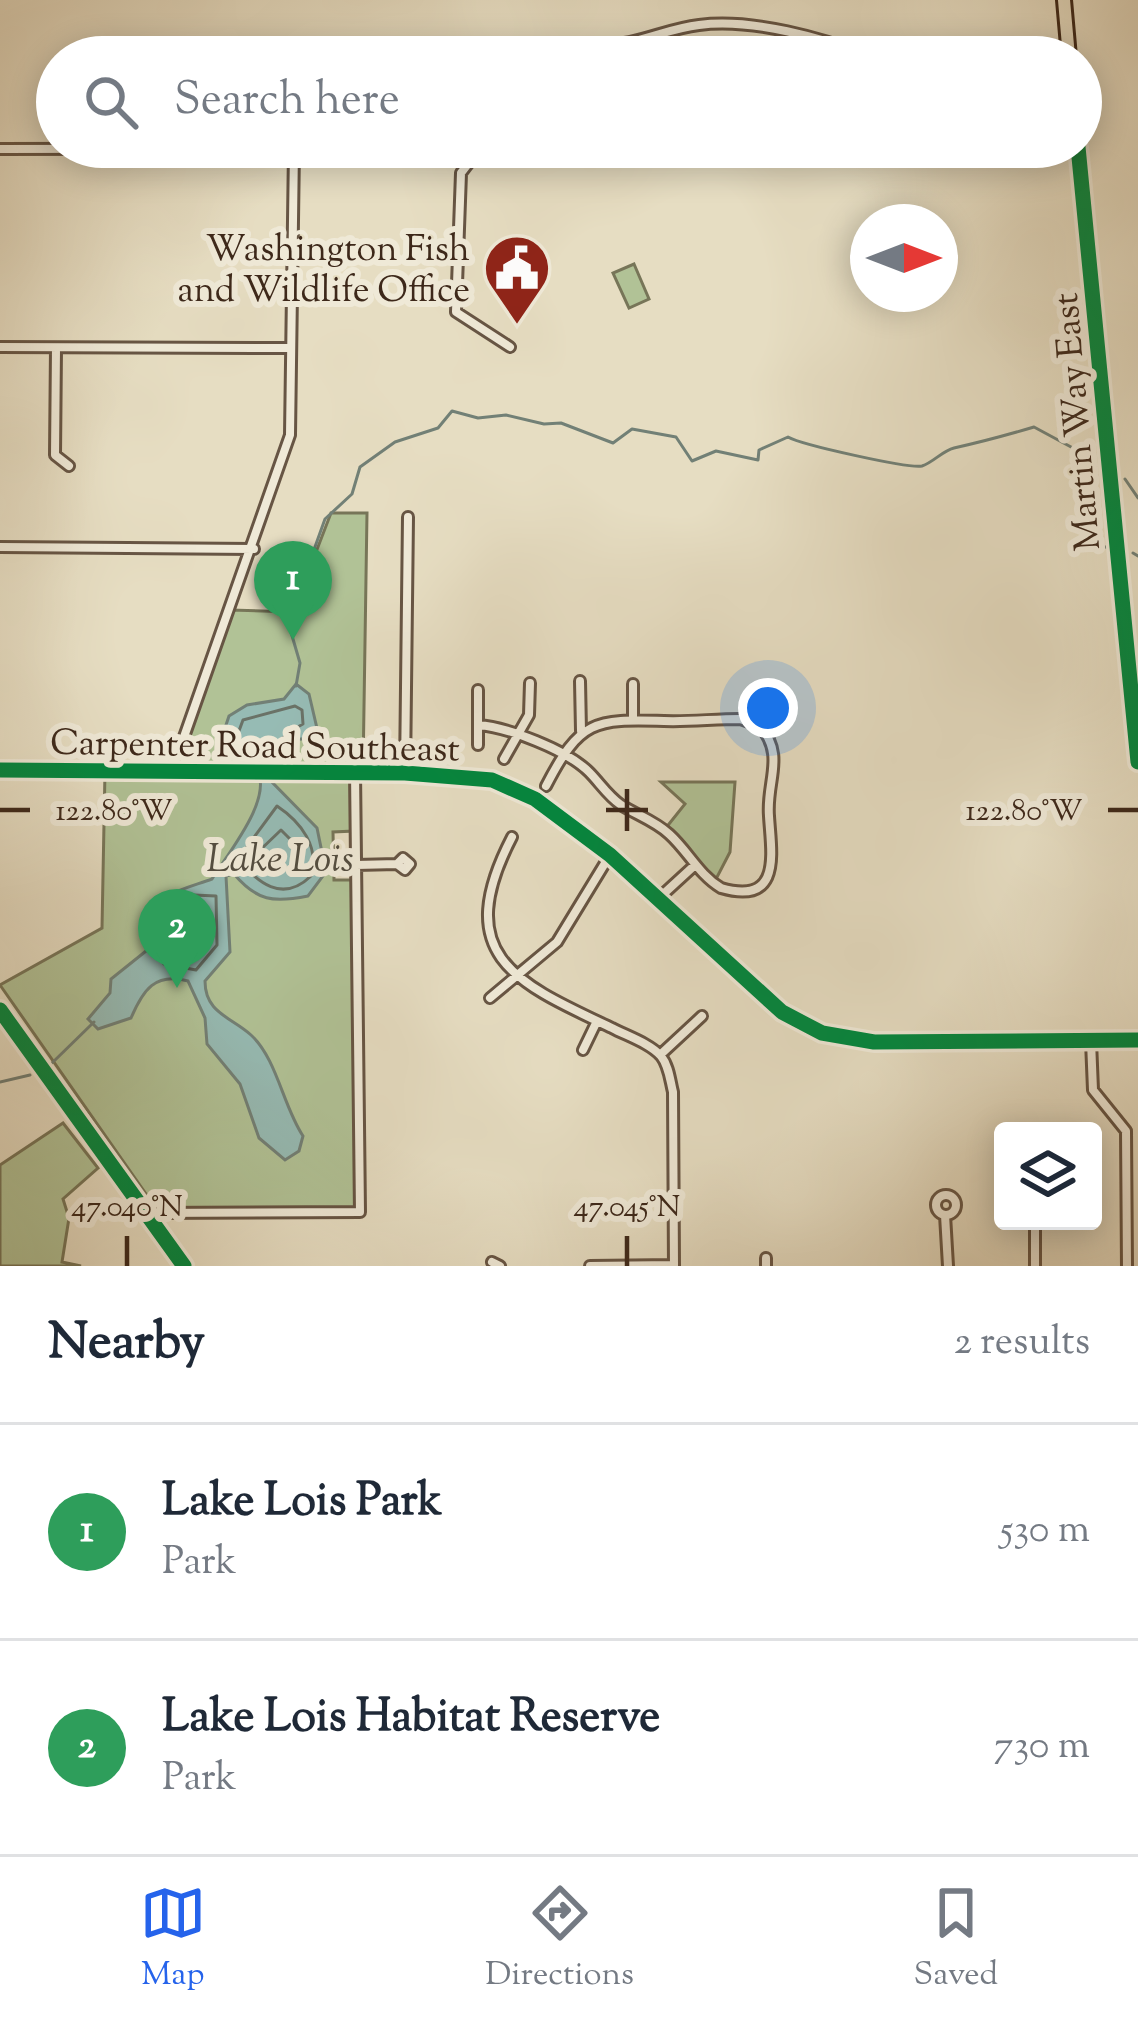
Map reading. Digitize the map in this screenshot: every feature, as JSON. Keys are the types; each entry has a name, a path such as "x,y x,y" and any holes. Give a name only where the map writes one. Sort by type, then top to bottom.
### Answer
{"main road":[{"path":"1064,0 1067,36"},
{"name":"Martin Way East","path":"1080,168 1138,762"},
{"name":"Carpenter Road Southeast","path":"0,770 476,777 508,786 610,854 782,1012 822,1033 874,1042 1138,1040"},
{"path":"0,1010 184,1266"}],"street":[{"path":"662,36 724,23 781,36"},
{"path":"0,149 36,149"},
{"path":"172,771 254,549 290,435 294,168"},
{"path":"465,168 461,173 456,312 510,347"},
{"path":"0,347 289,348"},
{"path":"56,348 55,455 69,466"},
{"path":"405,773 408,517"},
{"path":"0,547 254,549"},
{"path":"580,681 581,732"},
{"path":"504,759 529,716 530,682"},
{"path":"633,684 633,719"},
{"path":"478,690 478,745"},
{"path":"478,725 519,734 562,756 588,771 620,804 664,830 713,884 739,892 755,887 771,872 775,859 769,799 776,766 770,738 760,726 740,719 610,718 581,732 562,756 546,786"},
{"path":"149,1214 360,1212 356,772"},
{"path":"512,837 487,894 488,939 514,976 660,1055 673,1092 674,1265 590,1266"},
{"path":"490,998 557,942 610,854"},
{"path":"356,866 398,864"},
{"path":"659,898 695,865"},
{"path":"660,1055 702,1016"},
{"path":"583,1050 597,1022"},
{"path":"1091,1041 1093,1090 1126,1131 1127,1266"},
{"path":"945,1215 948,1266"},
{"path":"1035,1230 1035,1266"}],"green space":[{"path":"634,264 649,299 629,308 613,273"},
{"path":"331,513 367,513 363,772 354,775 354,831 333,832 334,880 354,880 356,1209 158,1211 0,985 102,928 105,771 171,771 231,610 293,612"},
{"path":"661,782 735,782 730,852 714,883 665,829 685,804"},
{"path":"63,1123 98,1168 63,1199 69,1218 62,1262 81,1266 0,1266 0,1165"}],"water":[{"name":"Lake Lois","path":"296,684 309,694 319,737 293,740 267,762 268,778 317,828 326,872 308,896 285,899 258,895 234,874 226,876 230,952 205,981 214,1007 251,1035 274,1070 303,1136 299,1151 285,1160 259,1138 240,1084 207,1044 205,1018 188,981 159,981 140,999 131,1018 98,1029 88,1019 110,993 111,979 156,943 144,920 151,911 174,893 212,879 255,809 260,780 252,764 222,737 229,716 247,705 284,699"}],"waterway":[{"path":"296,686 300,663 288,622 325,519 352,494 360,467 395,442 438,428 452,411 478,418 506,415 561,423 613,443 632,429 676,437 692,461 716,451 758,460 759,450 788,437 856,456 922,466 950,449 1034,427 1084,454 1096,469"},
{"path":"1125,479 1138,498"},
{"path":"1097,547 1106,547"},
{"path":"1133,553 1138,556"},
{"path":"52,1063 94,1022"},
{"path":"0,1082 30,1075"}],"cycle path":[{"path":"1080,168 1138,762"},
{"path":"0,770 405,773 492,780 535,799 610,855 782,1012 822,1033 874,1042 1138,1040"},
{"path":"0,1010 184,1266"}],"place":[{"name":"Washington Fish and Wildlife Office","path":"517,327"},
{"name":"Lake Lois Park","path":"293,640"},
{"name":"Lake Lois Habitat Reserve","path":"177,988"}]}
